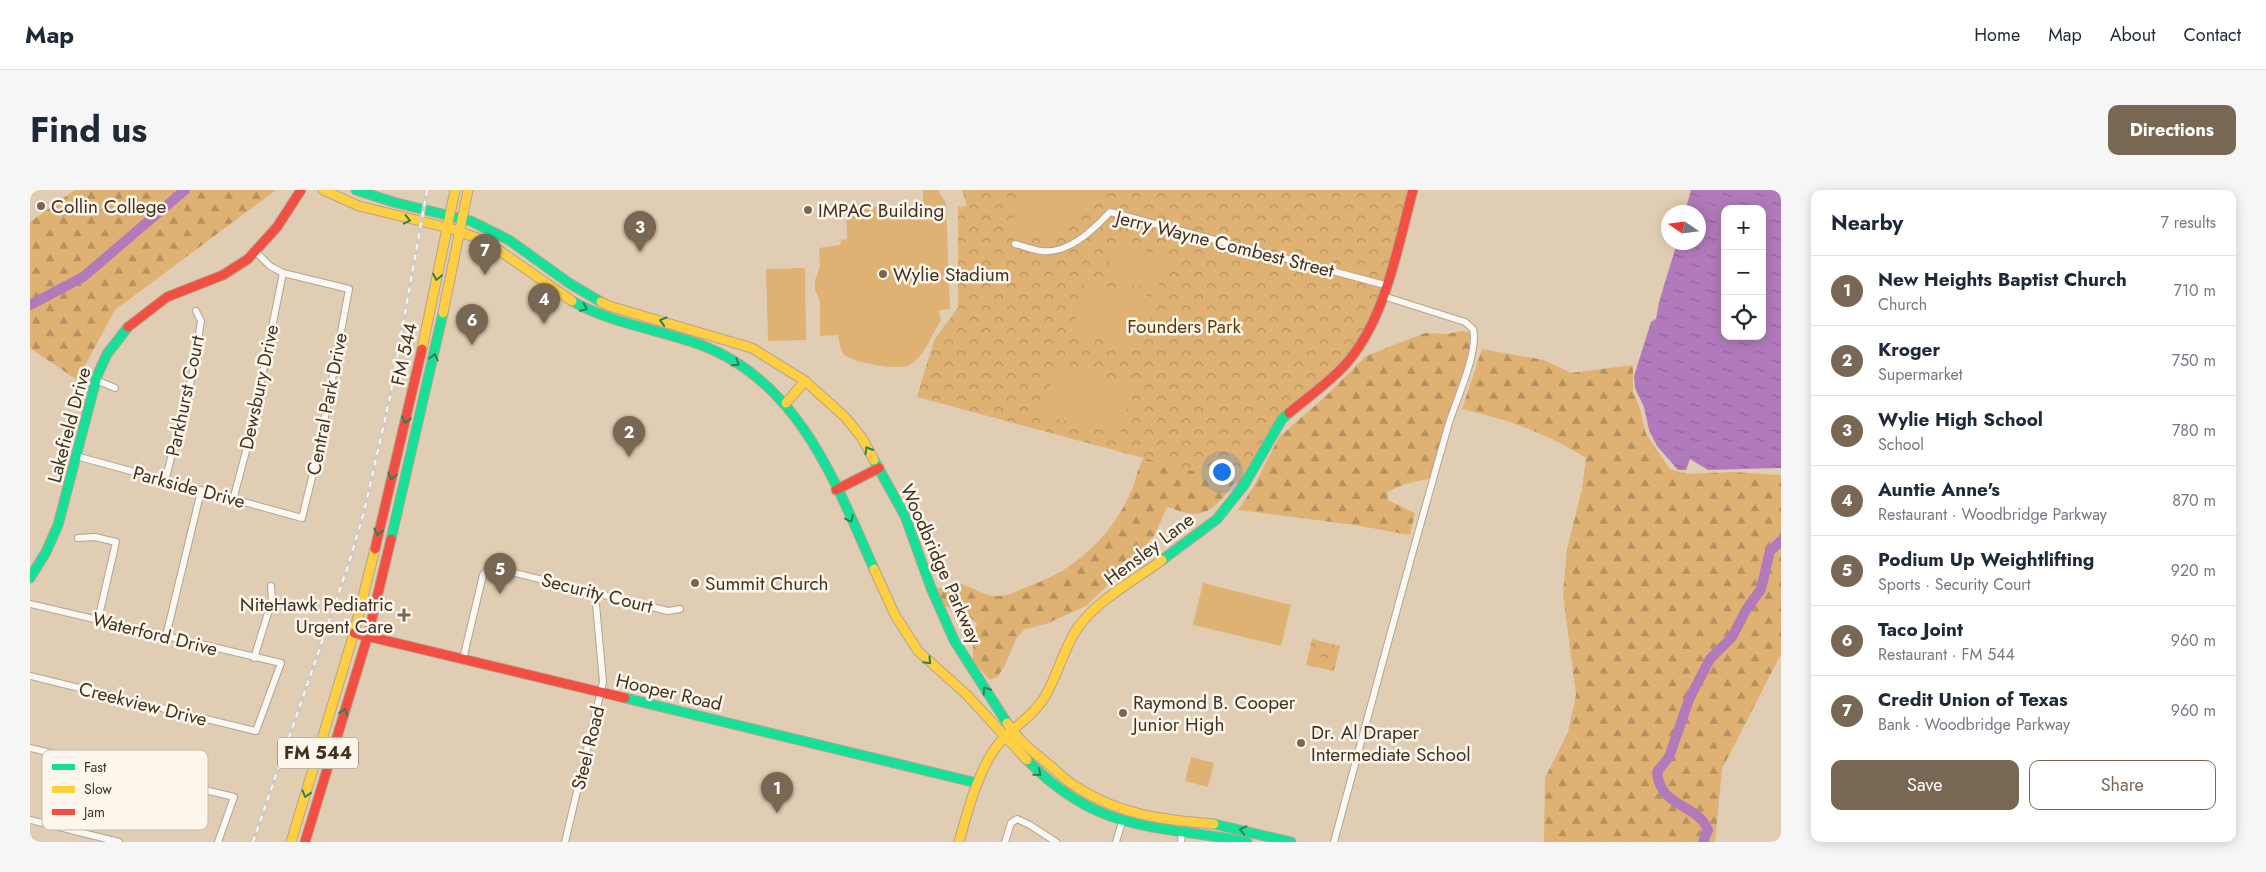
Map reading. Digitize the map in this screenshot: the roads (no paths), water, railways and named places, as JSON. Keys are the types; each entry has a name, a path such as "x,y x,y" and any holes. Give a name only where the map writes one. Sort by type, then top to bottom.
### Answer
{"main road":[{"name":"Lakefield Drive","path":"30,578 50,545 59,524 96,380 104,360 119,336 140,316 168,297 224,274 256,252 274,235 301,190"},
{"path":"323,190 360,208 472,236 493,246 580,307 638,329 687,340 720,352 750,372 786,403 813,445 898,620 918,651 938,672 965,694 1029,765 1073,800 1122,822 1181,837 1196,833 1247,842"},
{"name":"Woodbridge Parkway","path":"356,190 388,201 462,219 504,237 538,259 569,283 609,306 752,348 805,381 845,417 862,438 905,516 931,588 954,640 1012,730 1031,750 1074,786 1127,812 1169,820 1220,824 1291,842"},
{"name":"FM 544","path":"291,842 354,633 415,385 455,190"},
{"name":"FM 544","path":"304,842 368,635 430,375 468,190"},
{"name":"Hensley Lane","path":"960,842 977,783 990,757 1004,738 1033,712 1045,697 1067,647 1079,626 1088,616 1217,519 1244,485 1282,419 1344,366 1371,328 1383,296 1413,190"},
{"path":"529,271 538,259"},
{"path":"605,318 609,306"},
{"path":"687,340 690,329"},
{"path":"786,403 805,381"},
{"path":"836,490 879,468"},
{"path":"386,499 400,502"},
{"name":"Hooper Road","path":"354,633 977,783"},
{"path":"336,694 337,706 331,728 331,735 336,738"},
{"path":"1122,822 1127,812"},
{"path":"1196,833 1197,822"}],"street":[{"name":"Jerry Wayne Combest Street","path":"1015,244 1042,252 1057,249 1078,241 1110,212 1385,285"},
{"path":"256,252 270,266 283,273"},
{"name":"Central Park Drive","path":"283,273 349,289 327,411 302,518"},
{"name":"Dewsbury Drive","path":"233,500 250,436 283,273"},
{"path":"1334,842 1381,672 1402,585 1474,344 1473,329 1465,322 1383,296"},
{"name":"Parkhurst Court","path":"165,481 192,377 201,322 196,311"},
{"path":"96,380 115,388"},
{"name":"Parkside Drive","path":"76,456 302,518"},
{"path":"166,636 201,491"},
{"path":"78,538 95,537 116,542 98,620"},
{"name":"Security Court","path":"463,659 483,575 489,568 668,611 680,609"},
{"path":"254,658 272,600 271,586"},
{"name":"Steel Road","path":"565,842 603,682 595,593"},
{"name":"Waterford Drive","path":"30,604 281,663 256,731"},
{"name":"Creekview Drive","path":"30,676 256,731"},
{"path":"208,791 234,797 218,842"},
{"path":"1005,842 1011,823 1017,820 1030,825 1056,842"},
{"path":"1116,842 1122,822"},
{"path":"70,830 119,842"}],"water":[{"path":"1691,190 1781,190 1781,468 1708,470 1690,459 1686,470 1678,470 1657,446 1649,430 1644,407 1635,388 1634,376 1651,322 1656,319 1659,302 1675,250 1706,250 1706,205 1687,205"}],"waterway":[{"path":"30,305 83,277 185,190"},
{"path":"1703,842 1708,830 1703,821 1665,792 1660,784 1657,772 1669,757 1690,697 1710,659 1732,637 1746,610 1761,589 1770,551 1781,541"}],"railway":[{"path":"253,842 348,566 364,512 390,397 427,190"}],"place":[{"name":"Collin College","path":"41,206"},
{"name":"IMPAC Building","path":"808,210"},
{"name":"Wylie High School","path":"640,252"},
{"name":"Wylie Stadium","path":"883,274"},
{"name":"Credit Union of Texas","path":"485,275"},
{"name":"Auntie Anne's","path":"544,324"},
{"name":"Taco Joint","path":"472,345"},
{"name":"Kroger","path":"629,457"},
{"name":"Summit Church","path":"695,583"},
{"name":"Podium Up Weightlifting","path":"500,594"},
{"name":"NiteHawk Pediatric Urgent Care","path":"404,615"},
{"name":"Raymond B. Cooper Junior High","path":"1123,713"},
{"name":"Dr. Al Draper Intermediate School","path":"1301,743"},
{"name":"New Heights Baptist Church","path":"777,813"}],"park label":[{"name":"Founders Park","path":"1184,326"}]}
